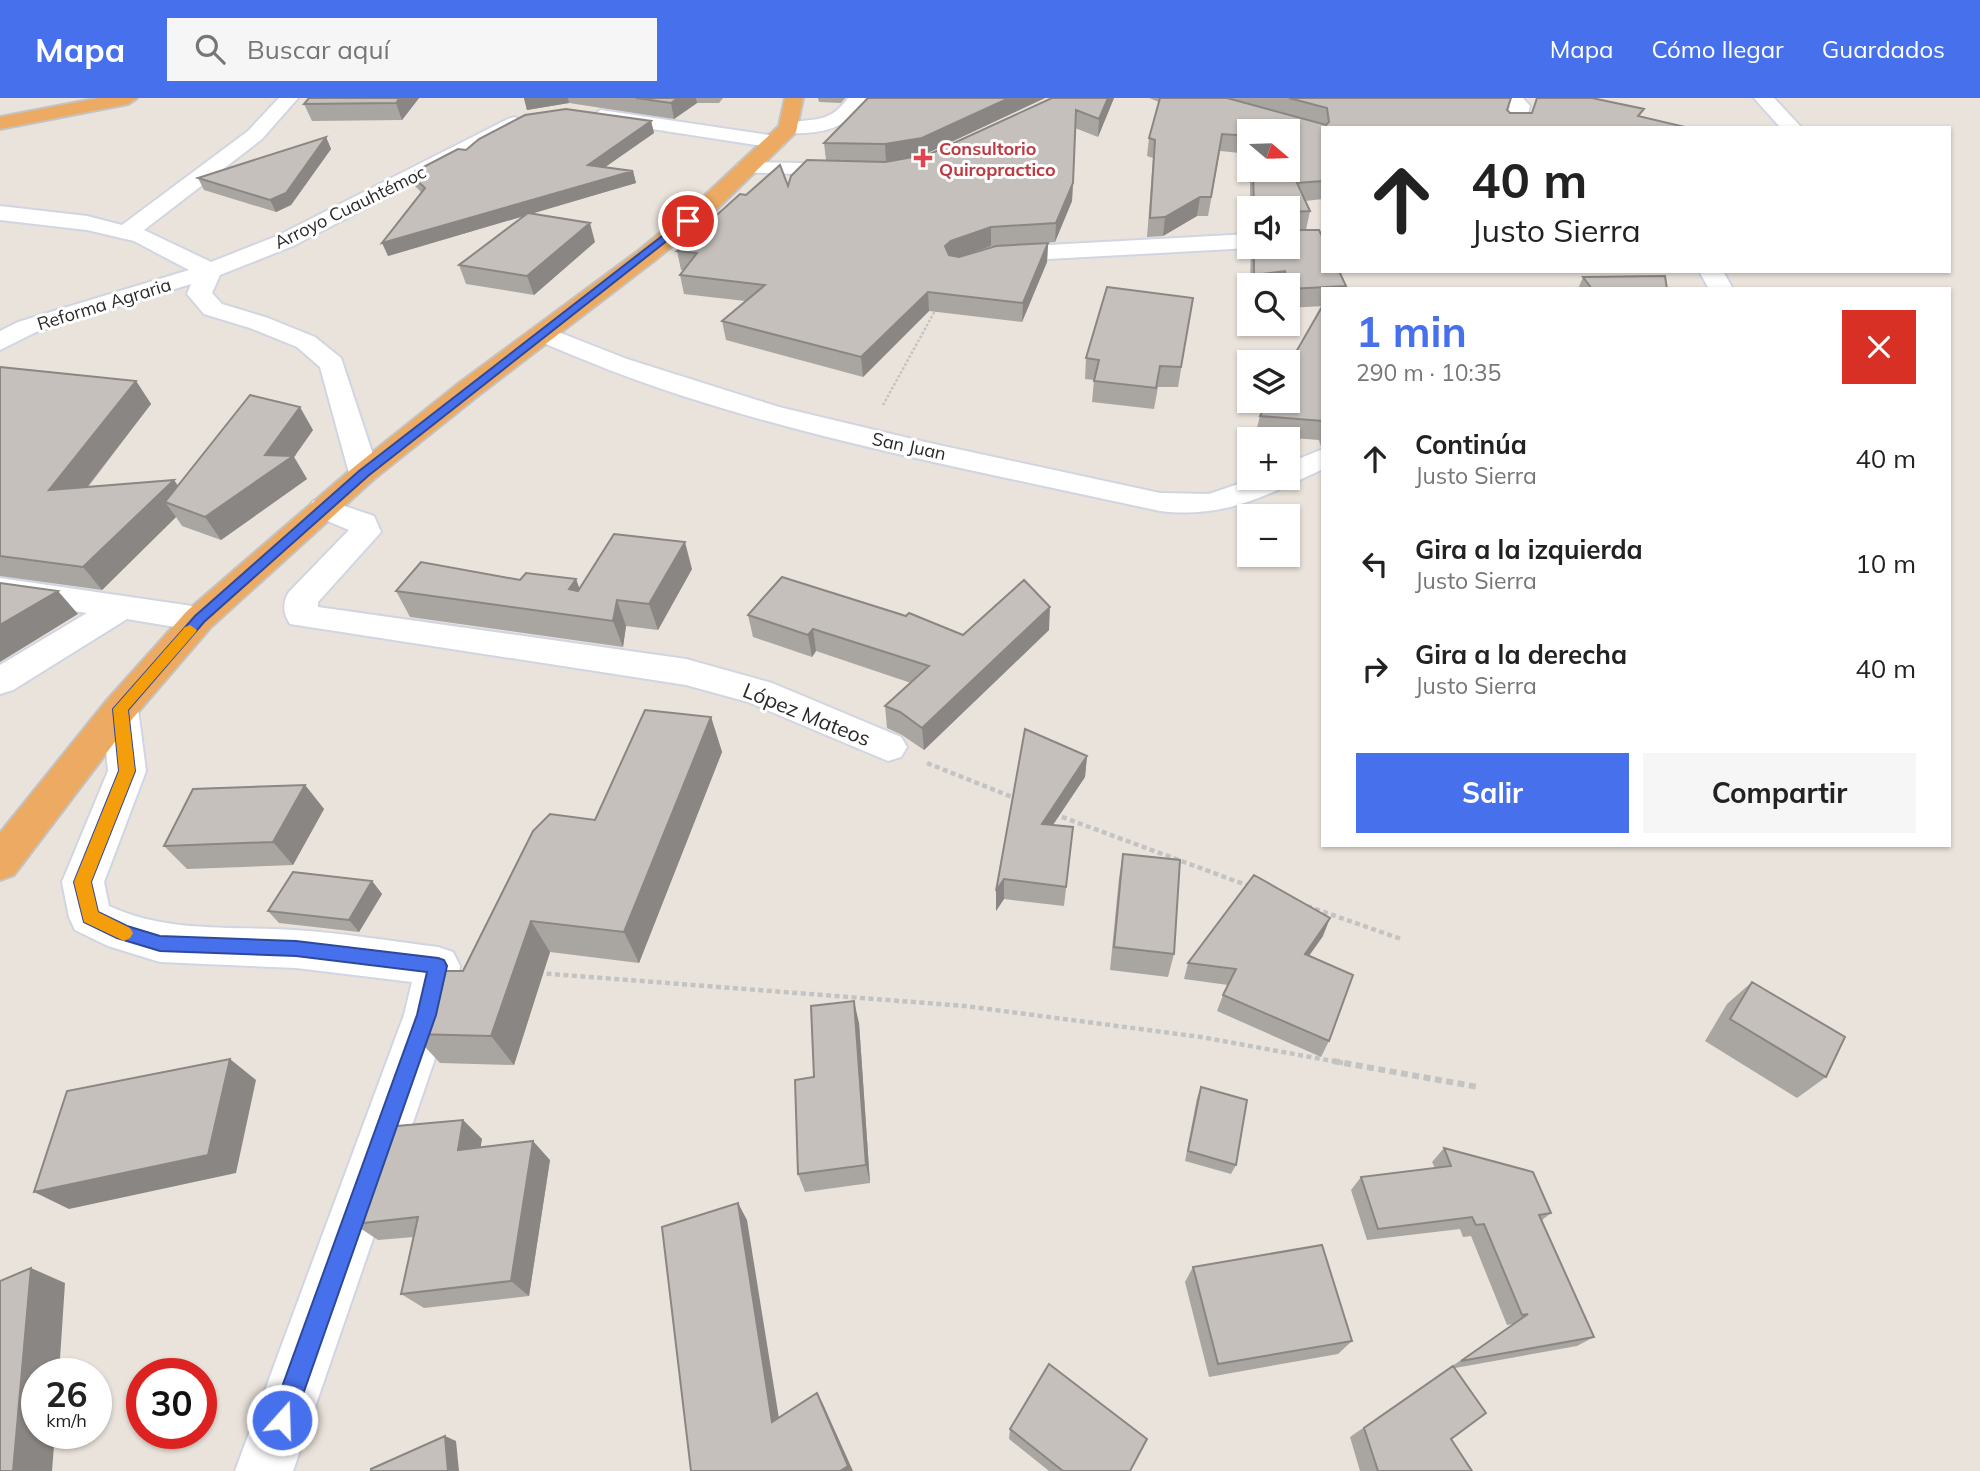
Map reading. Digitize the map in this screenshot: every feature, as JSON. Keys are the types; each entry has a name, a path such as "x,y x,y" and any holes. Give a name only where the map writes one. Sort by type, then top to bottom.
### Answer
{"highway":[{"path":"0,123 128,98"},
{"path":"0,863 120,709 200,619 364,473 646,256 709,204 782,135 794,98"}],"street":[{"path":"127,233 255,135 289,98"},
{"path":"582,114 782,135 838,122 846,117 858,98"},
{"path":"1763,98 1790,126"},
{"path":"1514,99 1520,106 1515,126"},
{"name":"Arroyo Cuauhtémoc","path":"210,271 304,232 523,119 534,117"},
{"path":"745,168 873,170"},
{"path":"0,213 87,223 142,236 210,271 198,294 213,309 259,323 306,342 331,364 364,473"},
{"path":"960,267 992,255 1237,242"},
{"name":"Reforma Agraria","path":"0,342 27,327 210,271"},
{"name":"San Juan","path":"543,334 648,377 725,402 881,441 1192,507 1224,503 1253,490"},
{"path":"1300,469 1321,459"},
{"name":"López Mateos","path":"324,508 363,523 365,532 301,600 302,615 685,672 759,692 888,747"},
{"path":"0,589 200,619"},
{"path":"0,681 121,608"},
{"path":"120,709 127,771 83,882 90,917 123,933 160,943 296,949 438,966 427,1015 264,1471"}],"path":[{"path":"881,441 883,407 893,383 960,267"},
{"name":"López Mateos","path":"888,747 1024,802"},
{"path":"1049,812 1250,886"},
{"path":"1300,904 1401,939"},
{"path":"534,973 965,1006 1201,1037 1478,1087"}],"building":[{"path":"309,98 400,98 396,103 304,104"},
{"path":"636,98 678,98 671,103"},
{"path":"868,98 1009,98 922,138 885,144 824,143"},
{"path":"1052,98 1108,98 1099,119 1076,110 1073,183 1056,223 991,227 951,241 945,246 949,255 959,257 996,246 1048,243 1023,303 928,292 861,357 722,321 765,285 680,275 697,253 677,251 740,194 746,195 780,165 788,186 791,176 807,160 885,162 930,154"},
{"path":"1160,98 1227,98 1326,125 1329,122 1327,108 1289,98 1511,98 1507,110 1510,113 1532,113 1537,98 1592,98 1644,109 1638,116 1680,126 1321,126 1321,181 1297,183 1310,211 1300,212 1300,196 1254,196 1253,182 1300,182 1300,119 1237,119 1237,135 1222,134 1211,197 1200,197 1165,217 1150,218 1155,140 1149,138"},
{"path":"566,109 651,121 588,165 633,171 382,243 425,188 410,174 458,149 466,150 479,139 525,115"},
{"path":"326,137 286,193 270,200 198,178"},
{"path":"528,213 590,223 527,276 459,265"},
{"path":"1300,230 1319,230 1321,273 1340,273 1346,286 1300,288 1300,273 1254,273 1254,259 1300,259"},
{"path":"1665,276 1667,287 1590,287 1583,277"},
{"path":"1107,287 1193,298 1181,367 1160,366 1156,388 1094,381 1099,360 1086,358"},
{"path":"1321,308 1321,421 1260,416 1262,413 1300,413 1300,350 1297,350"},
{"path":"0,367 136,381 49,490 174,480 83,567 0,556"},
{"path":"250,395 300,407 265,455 293,456 205,517 165,502"},
{"path":"614,534 685,542 649,604 617,600 613,621 396,591 421,562 520,580 526,573 576,579 569,589 578,591"},
{"path":"782,577 906,616 909,613 963,635 1024,580 1050,607 922,728 900,712 885,706 929,666 813,629 808,635 748,615"},
{"path":"0,583 58,591 0,625"},
{"path":"645,710 711,717 624,932 531,921 491,1036 413,1034 438,971 463,971 533,831 550,814 595,820"},
{"path":"1025,729 1087,756 1042,824 1073,827 1066,887 1004,879 996,891"},
{"path":"305,785 273,842 164,846 193,789"},
{"path":"1123,854 1180,860 1174,954 1114,947"},
{"path":"293,872 372,881 349,920 268,911"},
{"path":"1254,875 1330,918 1305,954 1353,975 1329,1041 1223,995 1236,969 1188,963"},
{"path":"1752,982 1845,1037 1826,1077 1730,1019"},
{"path":"854,1001 866,1165 798,1174 795,1080 814,1077 811,1006"},
{"path":"230,1059 208,1155 34,1192 67,1091"},
{"path":"1201,1087 1247,1100 1236,1165 1188,1151"},
{"path":"463,1120 458,1150 533,1141 511,1281 401,1294 418,1217 354,1224 386,1127"},
{"path":"1444,1148 1533,1172 1551,1213 1539,1215 1594,1337 1461,1361 1528,1314 1522,1315 1484,1224 1476,1225 1472,1217 1378,1229 1361,1177 1451,1166"},
{"path":"738,1203 772,1422 817,1393 848,1466 840,1471 691,1471 662,1227"},
{"path":"1322,1245 1352,1341 1218,1364 1193,1267"},
{"path":"31,1268 13,1471 0,1471 0,1281"},
{"path":"1049,1364 1147,1439 1130,1471 1063,1471 1010,1429"},
{"path":"1453,1366 1486,1413 1451,1439 1472,1471 1378,1471 1364,1428"},
{"path":"445,1436 448,1471 371,1471 371,1469"}],"slow traffic":[{"path":"124,933 90,917 83,882 127,771 120,709 190,630"}],"place":[{"name":"Consultorio Quiropractico","path":"923,158"}],"route":[{"path":"282,1420 427,1015 438,966 296,949 160,943 123,933 90,917 83,882 127,771 120,709 200,619 364,473 688,221"}]}
